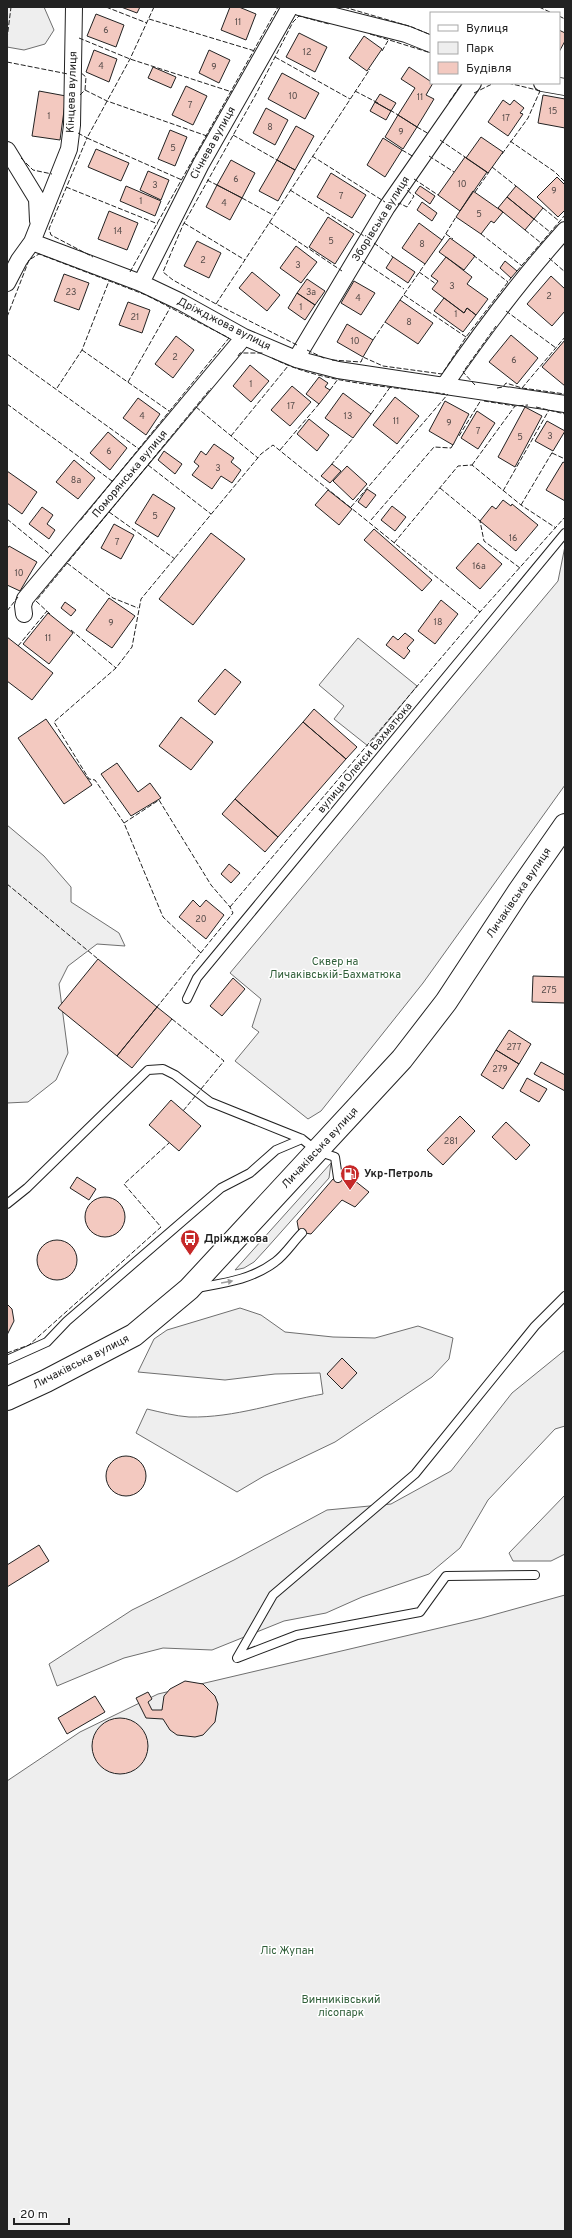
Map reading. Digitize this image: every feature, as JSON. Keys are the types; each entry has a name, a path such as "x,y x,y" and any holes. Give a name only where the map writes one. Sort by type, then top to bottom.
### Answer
{"main road":[{"name":"Личаківська вулиця","path":"7,1399 46,1381 134,1335 189,1289 309,1145 402,1059 446,1002 565,825"}],"street":[{"name":"Кінцева вулиця","path":"7,283 19,260 32,242 69,149 72,126 74,7"},
{"name":"Січнева вулиця","path":"141,282 201,164 290,7"},
{"path":"298,7 406,34 430,44"},
{"name":"Зборівська вулиця","path":"296,359 387,207 472,84"},
{"path":"548,84 565,87"},
{"name":"Кінцева вулиця","path":"7,150 37,199 38,220 32,242"},
{"path":"444,386 485,327 533,266 565,230"},
{"name":"Дріжджова вулиця","path":"32,242 141,282 244,337 296,359 338,370 565,404"},
{"name":"Поморянська вулиця","path":"24,614 23,606 25,599 244,337"}],"lane":[{"name":"вулиця Олекси Бахматюка","path":"187,999 197,978 565,533"},
{"path":"7,1204 26,1188 148,1070 163,1069 210,1102 335,1157 338,1178"},
{"path":"7,1360 47,1342 67,1321 221,1188 250,1173 276,1150 309,1145"},
{"path":"189,1289 243,1280 275,1262 302,1233"},
{"path":"535,1575 446,1576 420,1612 297,1635 236,1658 273,1595 415,1474 535,1326 565,1296"}],"green space":[{"path":"7,7 44,7 54,30 45,44 24,50 7,47"},
{"name":"Сквер на Личаківській-Бахматюка","path":"565,546 565,785 423,983 321,1111 308,1119 235,1061 259,1032 252,1027 261,999 230,973 558,581"},
{"path":"358,638 417,686 368,746 334,719 344,706 319,685"},
{"path":"7,825 44,856 71,887 71,902 119,933 125,946 97,944 68,966 59,984 68,1053 56,1080 28,1102 7,1103"},
{"path":"331,1163 329,1178 266,1249 254,1262 244,1268 235,1270"},
{"path":"240,1308 261,1315 285,1332 333,1337 375,1338 418,1326 453,1338 449,1359 432,1377 335,1442 264,1476 237,1492 136,1433 147,1409 189,1417 206,1417 256,1409 323,1394 320,1373 275,1374 225,1380 138,1372 154,1339 167,1330"},
{"path":"565,1350 565,1426 555,1429 488,1500 460,1548 429,1574 362,1597 326,1613 284,1621 212,1650 163,1648 124,1658 57,1686 49,1664 132,1610 234,1560 327,1510 391,1504 451,1471 512,1393"},
{"path":"565,1495 565,1554 551,1561 513,1561 509,1553"},
{"name":"Ліс Жупан","path":"565,1595 565,2231 7,2231 7,1781 80,1732 158,1694 482,1618"}],"building":[{"path":"121,7 140,7 137,13"},
{"path":"230,7 239,7 256,14 246,40 221,30"},
{"path":"96,14 124,25 116,47 87,36"},
{"path":"560,30 565,33 565,41 560,50"},
{"path":"299,33 327,47 315,72 286,57"},
{"path":"364,36 382,49 367,71 349,58"},
{"path":"94,50 117,59 109,82 86,72"},
{"path":"209,50 230,60 219,83 199,73"},
{"path":"153,67 176,77 171,88 148,78"},
{"path":"409,67 430,81 430,84 432,84 426,95 434,99 417,127 398,115 415,88 401,79"},
{"path":"282,73 319,93 305,119 268,99"},
{"path":"186,86 207,96 193,125 172,115"},
{"path":"39,91 66,96 60,140 32,136"},
{"path":"380,94 396,103 391,111 375,102"},
{"path":"543,95 565,99 565,128 538,123"},
{"path":"503,100 510,105 514,100 524,108 520,113 523,114 508,136 488,122"},
{"path":"375,102 391,111 386,120 370,111"},
{"path":"266,108 288,120 275,145 253,133"},
{"path":"398,115 417,127 403,149 385,137"},
{"path":"296,126 314,136 295,170 277,160"},
{"path":"170,130 187,137 175,166 158,159"},
{"path":"481,137 503,152 488,173 466,158"},
{"path":"383,138 402,150 385,177 367,165"},
{"path":"96,149 129,163 121,181 88,167"},
{"path":"465,157 487,172 460,211 438,195"},
{"path":"231,160 255,173 242,198 217,185"},
{"path":"277,160 295,170 278,201 259,191"},
{"path":"148,171 169,180 161,200 140,190"},
{"path":"331,173 366,195 352,218 317,197"},
{"path":"557,177 565,185 565,210 558,217 537,197"},
{"path":"217,185 242,198 230,220 206,207"},
{"path":"126,186 161,201 155,216 120,201"},
{"path":"420,186 435,196 430,204 415,193"},
{"path":"516,186 543,208 534,219 507,197"},
{"path":"473,191 503,212 494,223 491,221 481,234 456,217"},
{"path":"507,197 534,219 525,230 498,208"},
{"path":"422,202 437,213 432,221 417,210"},
{"path":"109,211 138,223 127,250 98,239"},
{"path":"328,217 354,234 335,264 309,247"},
{"path":"419,223 442,240 425,264 402,248"},
{"path":"450,238 475,256 464,270 439,252"},
{"path":"197,241 221,253 209,278 184,266"},
{"path":"296,246 317,262 301,283 280,268"},
{"path":"393,257 415,272 408,283 386,268"},
{"path":"446,257 472,277 467,284 488,299 476,315 467,308 464,313 432,289 438,281 431,276"},
{"path":"505,261 517,271 511,278 500,268"},
{"path":"252,272 280,295 267,311 239,288"},
{"path":"64,274 89,283 79,310 54,301"},
{"path":"551,276 565,289 565,311 552,326 527,304"},
{"path":"307,279 325,291 315,305 297,293"},
{"path":"354,281 375,293 361,315 341,303"},
{"path":"297,293 315,305 305,320 288,308"},
{"path":"444,298 464,313 467,308 476,315 463,332 434,311"},
{"path":"400,300 433,323 418,344 385,322"},
{"path":"128,302 150,310 142,333 119,325"},
{"path":"347,324 373,340 363,357 337,342"},
{"path":"511,335 538,358 517,384 489,362"},
{"path":"176,336 194,350 173,378 155,364"},
{"path":"565,340 565,386 542,367"},
{"path":"250,365 269,381 251,402 233,386"},
{"path":"319,377 328,383 325,387 330,390 319,404 306,394"},
{"path":"292,386 311,402 290,426 271,410"},
{"path":"343,393 371,414 353,438 325,418"},
{"path":"395,397 419,416 397,444 373,425"},
{"path":"138,398 160,414 146,435 123,418"},
{"path":"445,401 469,414 453,445 429,431"},
{"path":"525,407 542,416 515,467 498,457"},
{"path":"477,411 495,423 478,449 461,438"},
{"path":"309,419 329,435 317,451 297,434"},
{"path":"547,421 565,431 553,451 535,441"},
{"path":"108,432 127,448 110,470 90,453"},
{"path":"214,444 234,458 231,462 241,470 232,483 221,476 212,489 192,475 199,466 194,462 201,451 206,455"},
{"path":"164,451 182,464 175,474 158,460"},
{"path":"74,460 95,478 78,499 56,482"},
{"path":"563,462 565,463 565,501 546,490"},
{"path":"332,464 341,471 330,483 321,476"},
{"path":"347,466 367,484 353,500 333,481"},
{"path":"7,471 37,492 22,514 7,503"},
{"path":"367,489 376,495 366,508 358,502"},
{"path":"328,490 352,509 339,525 315,505"},
{"path":"153,494 175,508 158,537 135,523"},
{"path":"503,500 511,506 512,504 538,525 516,551 480,521 492,506 496,509"},
{"path":"392,506 406,517 395,531 381,520"},
{"path":"42,507 53,515 47,524 55,530 49,539 29,524"},
{"path":"114,524 134,535 121,559 101,548"},
{"path":"374,529 432,580 422,591 364,540"},
{"path":"211,533 245,559 193,625 159,599"},
{"path":"478,543 502,564 480,589 456,568"},
{"path":"9,546 37,562 20,591 7,585 7,549"},
{"path":"109,598 135,616 112,648 86,630"},
{"path":"441,600 458,614 435,644 418,631"},
{"path":"65,602 76,610 71,616 61,608"},
{"path":"48,613 73,633 49,664 23,644"},
{"path":"405,633 414,640 407,648 410,651 404,659 386,645 393,636 398,640"},
{"path":"7,637 53,673 32,700 7,681"},
{"path":"225,669 241,682 215,715 198,701"},
{"path":"314,709 357,747 346,759 303,722"},
{"path":"181,717 213,742 191,770 159,746"},
{"path":"46,719 92,785 64,804 18,738"},
{"path":"303,722 346,759 278,837 235,799"},
{"path":"117,763 138,792 150,783 161,798 131,816 101,774"},
{"path":"235,799 278,837 265,852 222,814"},
{"path":"229,864 240,873 231,883 221,874"},
{"path":"193,900 200,907 206,900 224,915 206,939 179,917"},
{"path":"98,959 157,1007 117,1056 58,1008"},
{"path":"533,976 565,977 565,1003 532,1002"},
{"path":"233,978 245,989 222,1016 210,1006"},
{"path":"157,1007 172,1019 132,1068 117,1056"},
{"path":"509,1030 531,1044 519,1064 496,1050"},
{"path":"496,1050 519,1064 503,1089 481,1075"},
{"path":"541,1062 565,1075 565,1091 534,1074"},
{"path":"527,1078 547,1089 539,1102 520,1091"},
{"path":"171,1100 201,1126 179,1151 149,1125"},
{"path":"460,1116 475,1131 443,1165 427,1150"},
{"path":"506,1122 530,1145 516,1160 492,1137"},
{"path":"77,1177 96,1189 89,1200 70,1188"},
{"path":"350,1177 369,1192 355,1207 342,1200 311,1234 299,1232 297,1221 333,1179"},
{"path":"109,1197 116,1200 122,1206 125,1217 124,1225 116,1234 109,1237 101,1237 94,1234 86,1225 85,1213 88,1206 97,1198"},
{"path":"53,1240 61,1240 68,1243 74,1249 77,1260 74,1271 68,1277 61,1280 53,1280 46,1277 40,1271 37,1264 37,1256 40,1249 46,1243"},
{"path":"7,1304 12,1309 14,1321 7,1335"},
{"path":"342,1358 357,1373 342,1389 327,1374"},
{"path":"126,1456 134,1458 140,1462 144,1468 146,1476 144,1484 140,1490 134,1494 126,1496 118,1494 112,1490 108,1484 106,1476 108,1468 112,1462 118,1458"},
{"path":"39,1545 49,1561 7,1587 7,1565"},
{"path":"185,1681 203,1684 215,1696 218,1704 215,1722 203,1735 195,1737 177,1735 170,1730 163,1719 146,1718 136,1698 148,1692 152,1699 148,1702 152,1710 162,1710 164,1696 170,1689"},
{"path":"95,1696 105,1712 67,1734 58,1718"},
{"path":"115,1718 125,1718 140,1726 146,1735 148,1746 146,1757 140,1766 125,1774 115,1774 104,1769 97,1762 92,1751 92,1741 97,1730 104,1723"}],"fence":[{"path":"7,39 11,7"},
{"path":"106,7 147,23"},
{"path":"154,7 130,59 87,138 182,180"},
{"path":"130,272 278,7"},
{"path":"344,7 412,27 430,35"},
{"path":"539,7 550,12"},
{"path":"297,345 216,304 173,280 163,272 183,225 255,96 293,22 299,16 329,24"},
{"path":"560,16 565,19"},
{"path":"149,19 255,51"},
{"path":"370,34 430,53"},
{"path":"79,38 130,59 232,92"},
{"path":"382,51 389,39"},
{"path":"275,57 350,99"},
{"path":"7,62 68,74"},
{"path":"216,304 370,69"},
{"path":"80,72 86,77 85,90 80,95"},
{"path":"449,102 461,84"},
{"path":"474,93 492,84"},
{"path":"512,84 541,91"},
{"path":"85,90 107,101 207,136"},
{"path":"355,91 378,103"},
{"path":"502,154 528,118 540,91"},
{"path":"390,110 398,115"},
{"path":"417,127 429,134"},
{"path":"78,133 87,138 49,229 51,235 93,257"},
{"path":"233,135 277,160"},
{"path":"440,140 465,157"},
{"path":"510,141 555,172 565,182"},
{"path":"402,150 414,157"},
{"path":"312,156 385,202"},
{"path":"429,156 454,172"},
{"path":"21,158 33,170 52,174"},
{"path":"492,167 516,186"},
{"path":"475,192 489,172"},
{"path":"414,179 438,195"},
{"path":"207,180 217,185"},
{"path":"66,187 158,224"},
{"path":"398,205 399,203 407,207 414,196 407,190 409,188"},
{"path":"290,190 364,236"},
{"path":"242,198 273,215"},
{"path":"543,208 559,221"},
{"path":"517,271 565,215"},
{"path":"442,240 456,217"},
{"path":"534,219 550,232"},
{"path":"269,222 342,271"},
{"path":"184,223 245,260"},
{"path":"525,230 541,243"},
{"path":"446,234 453,239"},
{"path":"481,234 522,266"},
{"path":"374,243 393,257"},
{"path":"7,317 29,260 39,254 146,295 229,338 80,521"},
{"path":"473,255 508,282"},
{"path":"549,258 565,272"},
{"path":"362,261 404,289"},
{"path":"400,300 425,264"},
{"path":"419,272 436,284"},
{"path":"332,360 361,362 363,357 383,366 442,374 466,337 511,278"},
{"path":"57,388 82,350 109,281"},
{"path":"404,295 466,337"},
{"path":"128,382 170,308"},
{"path":"506,311 556,348"},
{"path":"373,340 385,322"},
{"path":"475,385 463,372 496,326"},
{"path":"522,388 565,337"},
{"path":"82,350 169,411"},
{"path":"307,350 326,359"},
{"path":"238,356 240,353 263,353"},
{"path":"7,354 139,449"},
{"path":"272,358 292,367 334,379 445,394"},
{"path":"231,436 288,366"},
{"path":"330,390 338,379"},
{"path":"497,388 503,387 506,383 522,388 565,394"},
{"path":"371,414 391,386"},
{"path":"50,614 36,601 211,388"},
{"path":"351,507 448,394"},
{"path":"459,436 481,400"},
{"path":"484,401 515,406 528,405"},
{"path":"7,404 112,481"},
{"path":"280,450 319,404"},
{"path":"472,465 515,406"},
{"path":"196,407 258,458"},
{"path":"536,407 565,414"},
{"path":"503,491 549,410"},
{"path":"331,465 353,438"},
{"path":"371,520 434,447 451,448 454,443"},
{"path":"201,953 163,917 124,823 95,780 89,779 54,722 116,668 132,647 141,599 261,454 273,445 480,612"},
{"path":"521,505 553,451"},
{"path":"552,453 565,459"},
{"path":"148,465 211,514"},
{"path":"394,543 458,466 472,465 521,505 556,528"},
{"path":"440,488 480,521 484,541 520,568"},
{"path":"109,512 175,559"},
{"path":"230,907 480,612 565,517"},
{"path":"7,519 52,556"},
{"path":"67,563 113,598 138,608"},
{"path":"7,611 18,597"},
{"path":"18,646 47,611"},
{"path":"71,630 116,668"},
{"path":"124,823 159,800 211,885 230,907 233,913 157,1007"},
{"path":"7,884 98,959"},
{"path":"172,1019 224,1061 183,1111"},
{"path":"7,1353 29,1345 161,1227 124,1184 169,1143"}],"place":[{"name":"Укр-Петроль","path":"350,1191"},
{"name":"Дріжджова","path":"190,1256"}],"park label":[{"name":"Винниківський лісопарк","path":"341,2006"}]}
